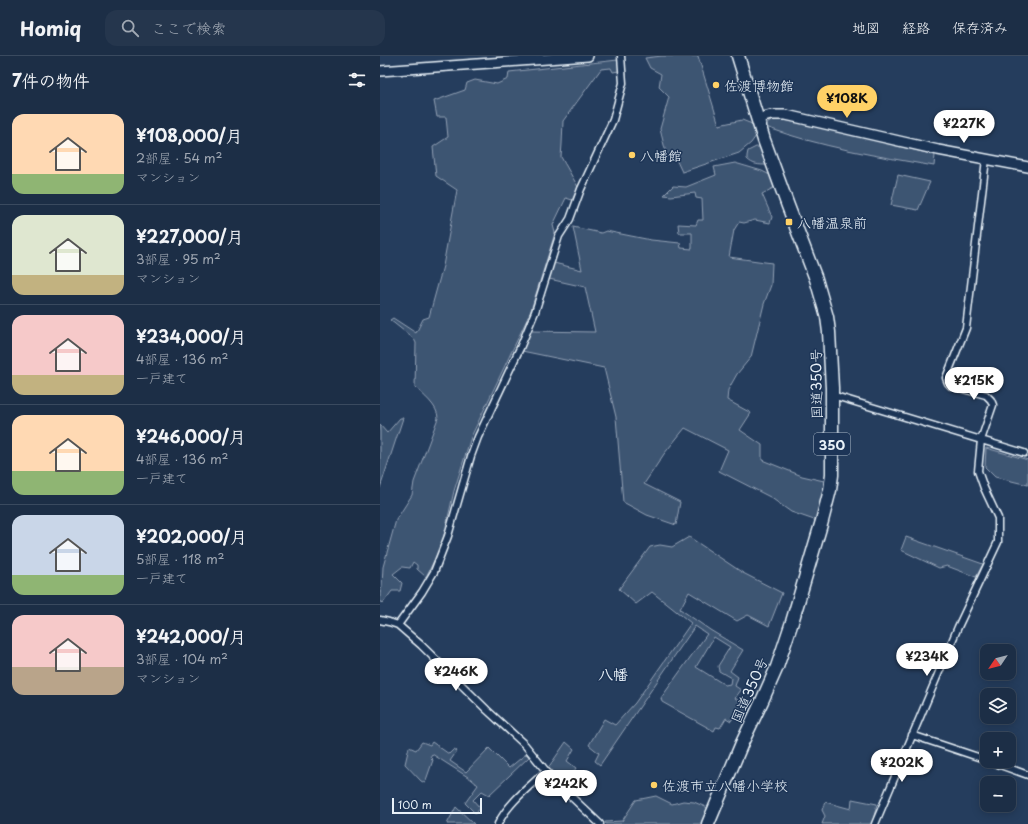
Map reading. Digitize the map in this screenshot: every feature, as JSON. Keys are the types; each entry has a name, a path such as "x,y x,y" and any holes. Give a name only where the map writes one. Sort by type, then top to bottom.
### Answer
{"highway":[{"name":"国道350号","path":"708,824 742,743 777,667 820,528 830,490 832,475 832,395 829,332 823,302 757,119 738,56"}],"street":[{"path":"380,71 588,56"},
{"path":"398,626 434,572 448,536 478,437 520,348 535,312 559,236 570,219 581,189 613,120 623,83 621,56"},
{"path":"757,119 771,115 786,115 938,150 1028,167"},
{"path":"875,824 958,627 998,542 998,518 978,471 982,440 993,405 986,394 951,386 946,378 966,328 986,159"},
{"path":"832,395 1024,453"},
{"path":"380,620 398,626 421,645 525,745 561,787 600,824"},
{"path":"912,735 980,758"},
{"path":"1008,768 1028,775"},
{"path":"498,824 502,815 511,805 546,771"}],"shaded area":[{"path":"662,56 698,56 719,125 742,120 752,124 756,136 751,143 739,153 682,172 675,157 667,157 660,129 669,97 659,87 661,74 650,68 645,58"},
{"path":"618,60 619,71 613,72 611,68 601,69 563,121 561,157 578,187 572,200 566,198 553,225 555,233 530,313 471,437 454,491 442,544 426,577 417,569 417,565 413,562 410,568 402,567 393,574 402,583 400,591 392,591 383,603 380,602 383,567 396,520 412,495 414,482 438,418 436,409 415,387 416,343 414,339 390,320 393,318 416,333 423,319 429,317 443,266 457,190 436,176 433,147 448,137 446,117 437,117 434,101 465,90 467,83 475,80 497,84 508,79 509,72"},
{"path":"775,119 798,122 935,155 934,166 870,155 807,140 766,127 768,123"},
{"path":"756,147 760,147 767,165 754,164 747,159 748,151"},
{"path":"735,163 770,175 775,187 762,194 772,217 770,223 755,220 744,223 739,222 734,230 729,257 772,263 771,285 764,304 751,357 737,374 728,390 727,400 751,413 740,430 762,445 762,460 802,476 824,481 823,499 817,521 791,512 770,497 719,471 728,450 685,428 664,454 644,484 680,502 676,525 647,515 623,502 616,417 604,368 522,351 531,331 595,332 585,287 549,279 554,263 582,270 573,227 601,233 606,231 651,240 680,243 681,248 692,249 692,233 679,233 678,224 696,225 698,220 703,220 702,199 696,198 695,193 671,196 664,195 673,186 686,187 716,175 714,167"},
{"path":"898,175 930,182 918,210 891,205"},
{"path":"400,418 403,418 380,488 380,425 387,433"},
{"path":"986,448 1028,460 1028,485 995,477 985,467"},
{"path":"689,537 743,573 782,593 769,626 748,615 737,621 689,592 680,609 710,630 743,650 730,671 738,677 735,686 741,690 735,698 751,709 748,715 736,713 731,721 726,718 720,728 716,727 714,731 662,702 661,698 707,634 695,626 600,765 595,761 599,753 589,745 604,719 615,725 635,703 691,623 652,592 636,604 619,589 650,547 660,545 672,547","holes":["714,637 730,647 718,666 719,671 731,678 730,684 725,685 696,667"]},
{"path":"906,537 983,564 976,577 947,566 939,568 901,550"},
{"path":"422,742 430,745 432,742 449,754 454,749 457,751 450,761 466,772 489,748 509,768 526,754 529,757 489,795 482,791 473,800 480,808 476,814 465,803 478,785 471,779 432,754 430,757 433,760 425,783 421,781 405,764 409,747 416,750"},
{"path":"566,742 574,749 567,761 576,768 569,780 562,777 558,781 548,768"},
{"path":"656,796 672,804 683,801 694,802 708,808 709,811 702,824 606,824 605,822 622,821 636,800"},
{"path":"852,799 877,804 872,824 822,824 825,816 822,810 825,802 851,809"},
{"path":"456,807 474,824 447,824"}],"place":[{"name":"佐渡博物館","path":"716,85"},
{"name":"八幡館","path":"632,155"},
{"name":"八幡温泉前","path":"789,222"},
{"name":"佐渡市立八幡小学校","path":"654,785"}],"district":[{"name":"八幡","path":"613,673"}]}
